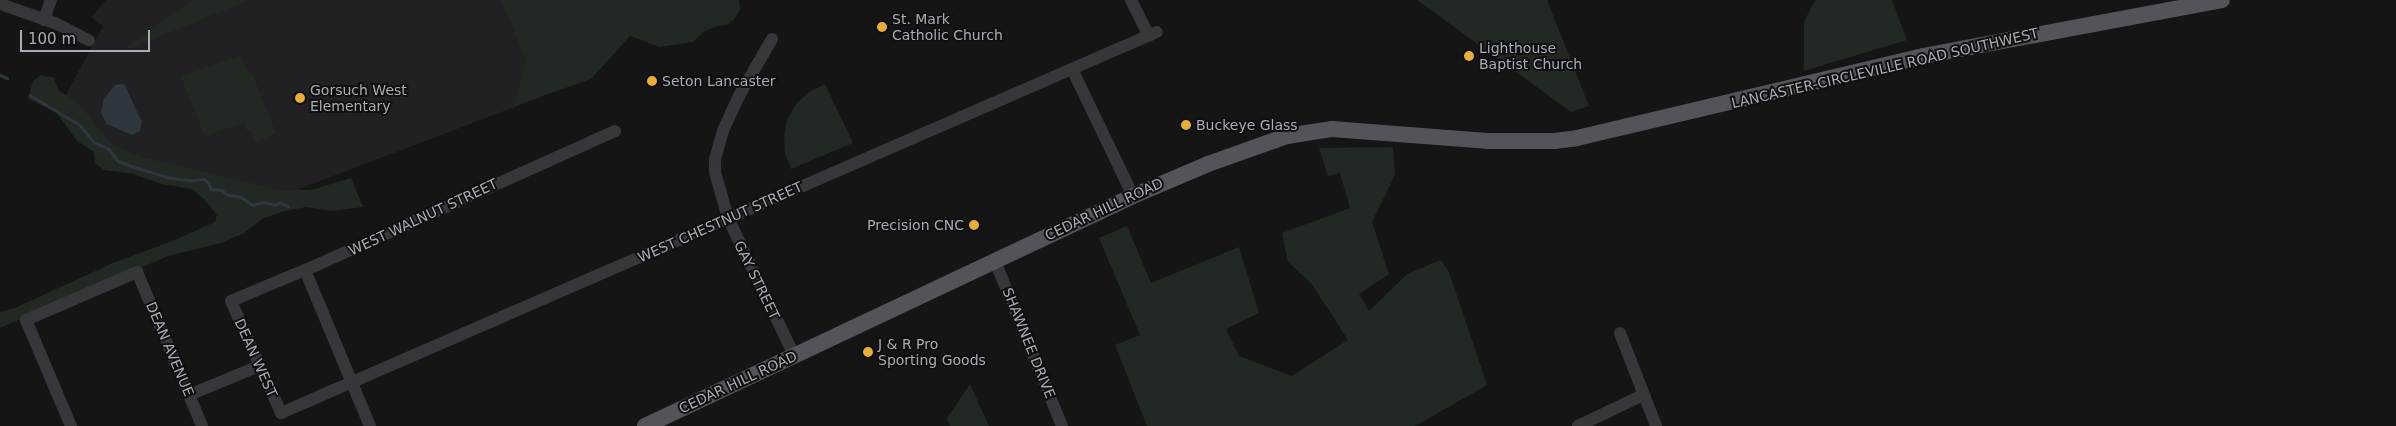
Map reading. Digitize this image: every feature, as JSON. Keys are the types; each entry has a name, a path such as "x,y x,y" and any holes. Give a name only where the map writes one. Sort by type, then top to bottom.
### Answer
{"main road":[{"name":"LANCASTER-CIRCLEVILLE ROAD SOUTHWEST","path":"1602,134 1931,54 2222,0"},
{"name":"CEDAR HILL ROAD","path":"645,426 1133,196 1208,164 1270,142 1319,130 1358,130 1487,141 1554,141 1602,134"}],"street":[{"path":"44,20 51,0"},
{"name":"WEST CHESTNUT STREET","path":"283,412 353,384 728,218 1153,34 1131,0"},
{"path":"0,4 44,20 89,40"},
{"name":"GAY STREET","path":"772,38 733,106 715,159 717,184 728,218 794,355"},
{"path":"1072,69 1133,196"},
{"name":"WEST WALNUT STREET","path":"231,302 614,131"},
{"name":"SHAWNEE DRIVE","path":"995,261 1062,426"},
{"path":"305,270 370,426"},
{"name":"DEAN AVENUE","path":"71,426 26,320 136,272 202,426"},
{"name":"DEAN WEST","path":"231,302 281,413 283,412"},
{"path":"1620,333 1656,426"},
{"path":"189,396 259,366"},
{"path":"1578,426 1643,395"}],"shaded area":[{"name":"Gorsuch West Elementary","path":"106,0 501,0 541,97 278,197 113,154 63,100 103,26 91,17"},
{"path":"192,0 250,0 131,48 126,48"},
{"path":"501,0 739,0 740,10 727,25 717,26 705,31 693,42 659,47 630,36 591,79 514,106 526,61"},
{"path":"1417,0 1547,0 1589,106 1571,112"},
{"path":"1815,0 1892,0 1907,40 1804,71 1804,22"},
{"path":"241,55 247,71 252,73 276,133 258,141 255,140 251,130 247,131 244,122 205,137 181,77"},
{"path":"41,75 54,78 59,91 78,102 110,143 142,157 280,190 311,190 351,178 363,207 332,211 306,207 285,211 262,219 244,233 221,243 168,256 0,328 0,312 17,307 113,263 175,240 215,222 217,215 204,199 192,189 162,184 133,174 104,170 95,163 94,152 77,141 56,112 28,99 33,81"},
{"path":"124,84 142,122 140,131 132,135 107,124 101,113 104,98 115,85"},
{"path":"825,84 853,143 791,169 785,153 784,137 787,120 796,104 809,92"},
{"path":"1393,147 1395,175 1372,222 1389,274 1359,294 1369,311 1407,274 1441,260 1449,272 1487,385 1415,426 1147,426 1115,345 1140,335 1099,238 1127,226 1151,283 1239,247 1259,313 1226,329 1239,356 1292,376 1348,340 1311,283 1288,262 1282,233 1350,208 1340,173 1328,176 1319,148"},
{"path":"970,384 989,426 950,426 947,418"}],"waterway":[{"path":"0,75 7,78"},
{"path":"30,95 80,125 94,142 109,149 118,161 171,178 204,179 209,183 211,189 222,190 226,194 241,197 253,205 264,202 275,205 280,202 288,206"}],"place":[{"name":"St. Mark Catholic Church","path":"882,27"},
{"name":"Lighthouse Baptist Church","path":"1469,56"},
{"name":"Seton Lancaster","path":"652,81"},
{"name":"Gorsuch West Elementary","path":"300,98"},
{"name":"Buckeye Glass","path":"1186,125"},
{"name":"Precision CNC","path":"974,225"},
{"name":"J & R Pro Sporting Goods","path":"868,352"}]}
